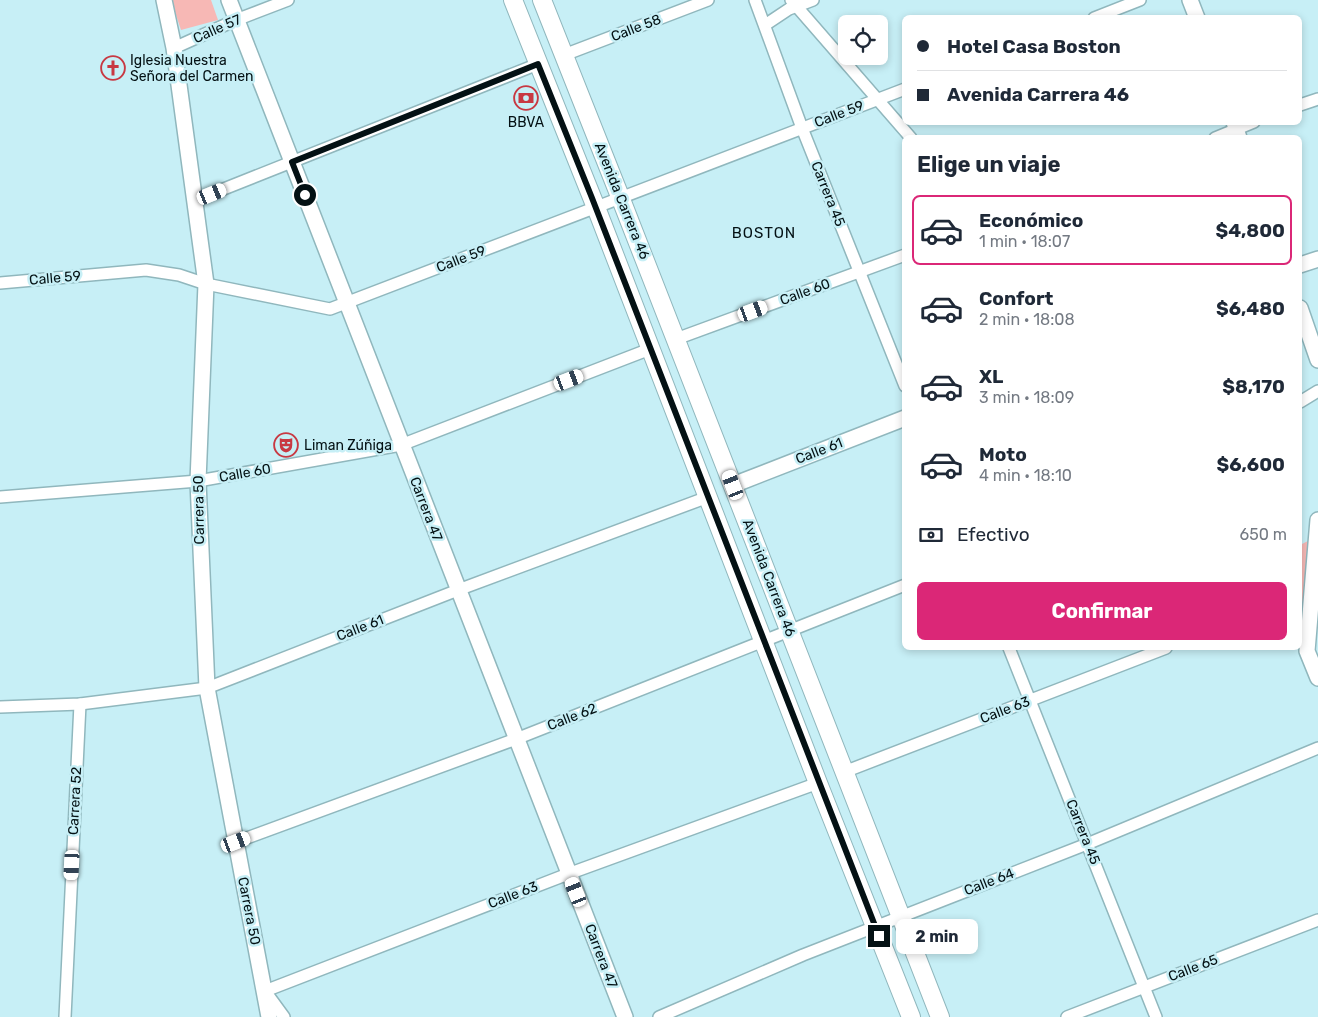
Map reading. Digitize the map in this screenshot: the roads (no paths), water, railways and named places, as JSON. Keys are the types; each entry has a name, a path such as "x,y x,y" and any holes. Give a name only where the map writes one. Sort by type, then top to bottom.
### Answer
{"main road":[{"name":"Avenida Carrera 46","path":"513,0 911,1017"},
{"name":"Avenida Carrera 46","path":"542,0 621,197 940,1017"}],"street":[{"name":"Carrera 50","path":"164,0 174,48 206,284 198,481 207,688 269,1017"},
{"name":"Carrera 47","path":"229,0 625,1017"},
{"name":"Calle 57","path":"174,48 236,20 288,0"},
{"name":"Calle 58","path":"564,55 708,0"},
{"name":"Carrera 45","path":"755,0 802,128 902,378"},
{"path":"765,25 794,3 813,0"},
{"path":"1102,15 1140,0"},
{"path":"1190,0 1195,15"},
{"path":"794,3 908,135"},
{"path":"196,200 538,64"},
{"name":"Calle 59","path":"0,283 146,270 179,275 206,284 330,309 902,90"},
{"path":"1302,104 1318,99"},
{"path":"1223,135 1236,130"},
{"name":"Calle 60","path":"676,339 902,256"},
{"path":"1302,265 1318,259"},
{"path":"1302,314 1318,360"},
{"name":"Calle 60","path":"0,497 198,481 402,445 650,349"},
{"path":"1302,401 1318,391"},
{"name":"Calle 61","path":"733,485 902,419"},
{"name":"Calle 61","path":"0,707 80,704 207,688 458,590 708,497"},
{"path":"1307,651 1318,520"},
{"path":"1312,579 1318,594"},
{"name":"Calle 62","path":"236,842 516,738 902,586"},
{"path":"1302,639 1318,678"},
{"name":"Carrera 45","path":"1009,650 1156,1017"},
{"name":"Calle 63","path":"844,772 1161,650"},
{"name":"Carrera 52","path":"65,1017 80,704"},
{"name":"Calle 64","path":"659,1017 875,926 1088,844 1318,748"},
{"name":"Calle 63","path":"265,991 568,874 818,783"},
{"name":"Calle 65","path":"1067,1017 1318,920"},
{"path":"265,991 284,1017"}],"place":[{"name":"Iglesia Nuestra Señora del Carmen","path":"113,68"},
{"name":"BBVA","path":"526,98"},
{"name":"Liman Zúñiga","path":"286,445"}],"district":[{"name":"BOSTON","path":"764,233"}]}
